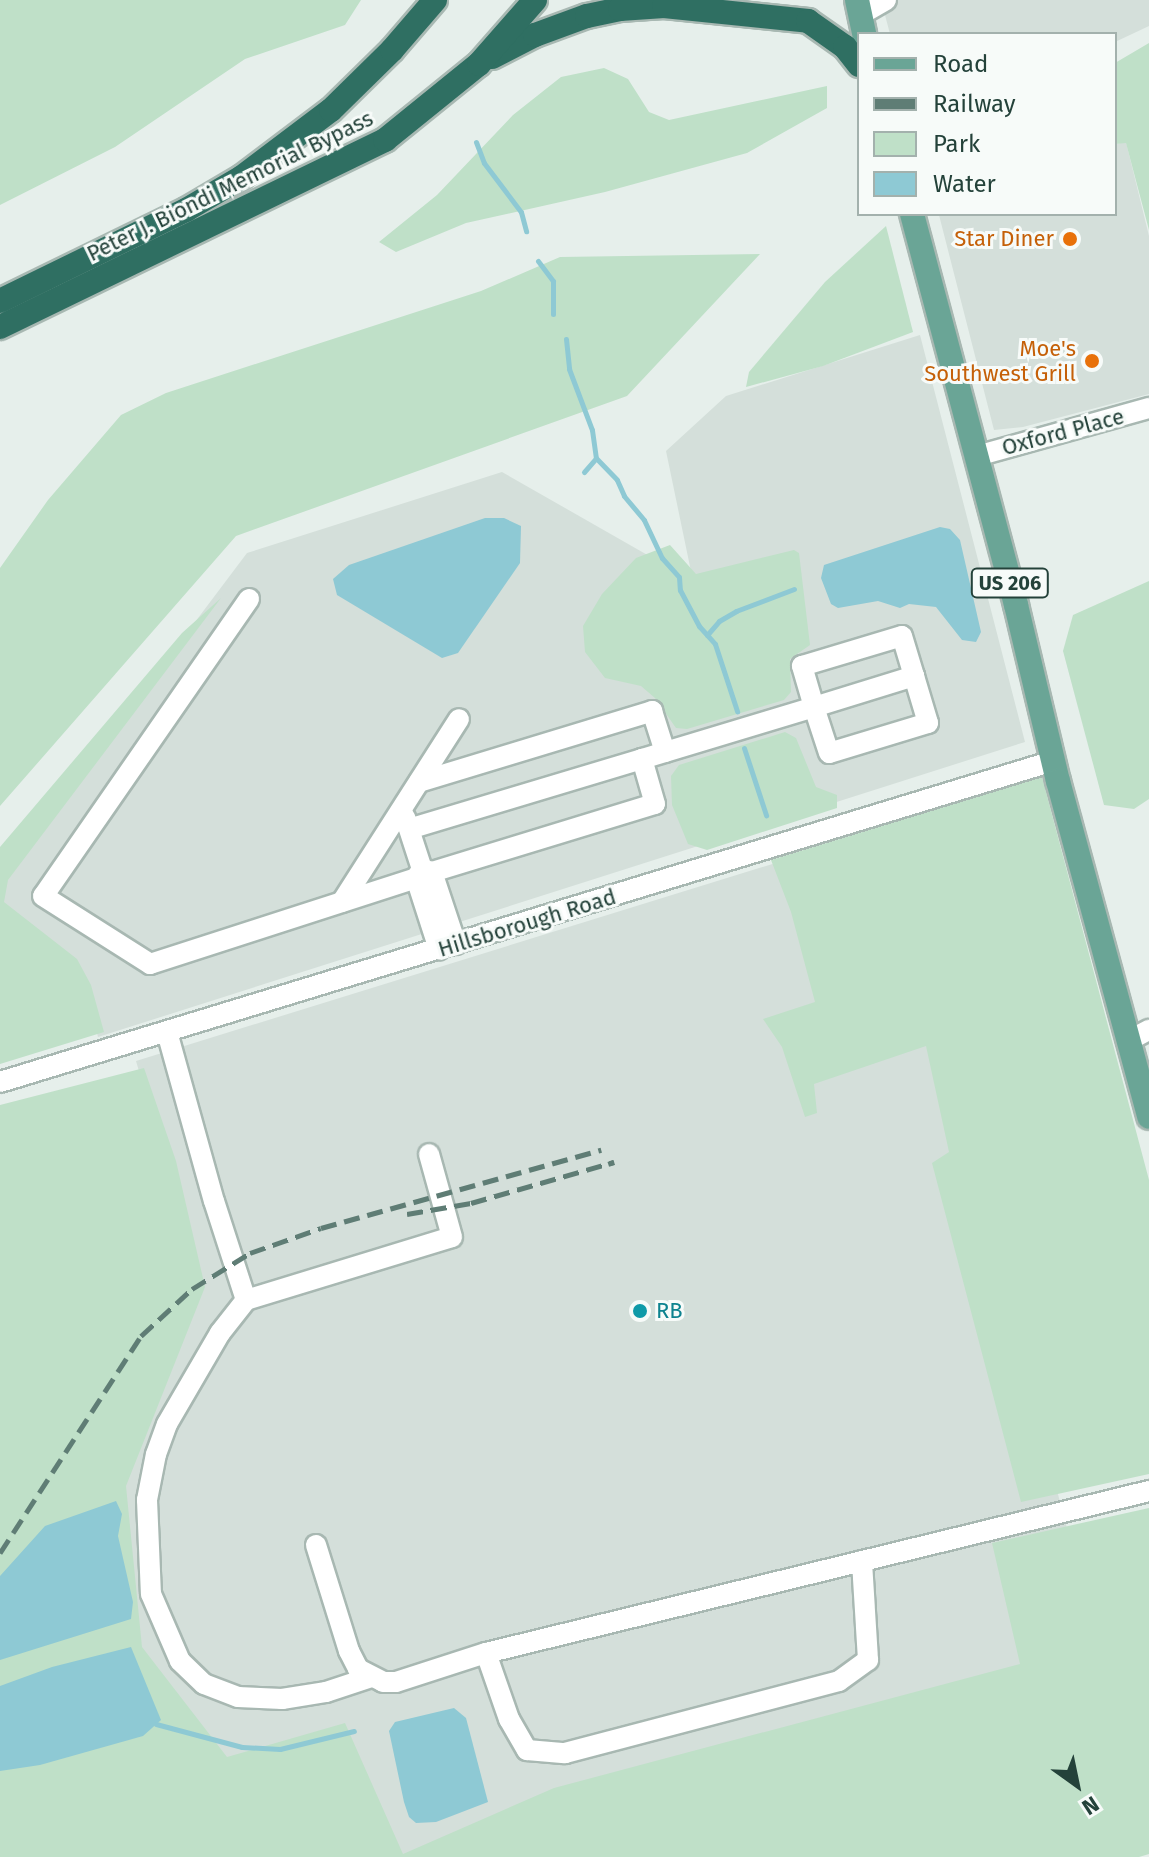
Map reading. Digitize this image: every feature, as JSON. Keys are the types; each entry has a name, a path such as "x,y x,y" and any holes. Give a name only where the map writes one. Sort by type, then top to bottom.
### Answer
{"highway":[{"name":"Peter J. Biondi Memorial Bypass","path":"0,301 186,210 242,177 331,110 392,50 435,0"},
{"name":"Peter J. Biondi Memorial Bypass","path":"0,327 385,140 479,64 535,0"},
{"path":"479,64 535,35 587,16 620,9 664,6 808,21 845,47 857,62"}],"main road":[{"name":"US 206","path":"913,216 977,456 1053,761 1139,1036 1149,1117"}],"street":[{"path":"859,14 886,0"},
{"name":"Oxford Place","path":"977,456 1149,408"},
{"path":"249,599 43,896 150,964 423,873 655,804 642,759"},
{"path":"902,636 928,723 829,753 814,707 802,666 902,636"},
{"path":"409,829 914,676"},
{"path":"419,782 652,711 665,752"},
{"path":"342,902 459,719"},
{"name":"Hillsborough Road","path":"0,1082 1053,761"},
{"path":"402,809 447,947"},
{"path":"167,1032 214,1201 246,1300"},
{"path":"371,1677 326,1692 282,1699 238,1697 204,1684 180,1661 151,1594 147,1500 156,1454 167,1424 212,1346 246,1300 452,1237 429,1154"},
{"path":"316,1545 349,1651 358,1669 371,1677 396,1682 486,1653 1149,1491"},
{"path":"486,1653 509,1719 527,1750 565,1753 839,1681 868,1660 862,1561"}],"shaded area":[{"path":"881,0 1149,0 1149,26 1117,41 1117,32 889,32"},
{"path":"1126,142 1149,236 1149,394 1023,427 994,430 939,216 1117,216 1117,144"},
{"path":"920,335 1025,742 98,1037 81,968 0,910 0,881 247,553 502,472 693,581 666,451 726,396"},
{"path":"882,830 1103,1664 414,1857 382,1857 175,1774 90,1492 194,1259 136,1061"}],"green space":[{"path":"0,0 361,0 345,25 245,59 115,147 0,205"},
{"path":"1149,43 1149,230 1126,143 1117,144 1117,62"},
{"path":"604,68 628,79 649,112 669,120 827,86 827,108 747,153 605,192 466,223 396,252 379,242 437,195 513,115 561,77"},
{"path":"886,226 913,332 823,366 746,387 749,372 825,282"},
{"path":"760,254 627,396 236,536 0,806 0,568 48,500 121,415 166,393 481,291 560,257"},
{"path":"670,545 696,574 794,550 799,553 810,645 790,659 791,692 784,700 687,729 676,728 655,698 641,686 605,678 585,652 583,626 602,594 636,558"},
{"path":"1149,581 1149,799 1134,809 1104,805 1063,651 1073,615"},
{"path":"221,598 8,880 4,902 77,959 91,985 104,1032 0,1064 0,847 182,633"},
{"path":"785,732 796,738 816,787 837,795 837,808 707,850 688,844 672,805 671,776 679,765"},
{"path":"1042,777 1149,1180 1149,1474 1021,1502 932,1163 949,1152 926,1046 814,1084 817,1113 805,1117 782,1047 763,1019 815,1002 791,912 771,860"},
{"path":"144,1068 176,1161 205,1287 126,1486 142,1647 227,1757 345,1723 403,1854 554,1788 1020,1664 992,1543 1149,1508 1149,1854 1139,1857 0,1857 0,1105"}],"water":[{"path":"485,518 504,518 521,526 520,563 458,653 442,658 337,595 333,579 349,565"},
{"path":"940,527 950,529 960,540 981,632 976,642 962,640 936,607 909,604 900,608 878,601 838,608 831,604 821,578 824,565"},
{"path":"116,1501 122,1514 118,1536 133,1602 131,1619 0,1660 0,1576 45,1526"},
{"path":"131,1647 161,1720 143,1736 40,1765 0,1771 0,1686 52,1667"},
{"path":"454,1708 466,1718 488,1802 436,1822 416,1823 409,1817 404,1802 389,1731 395,1722"}],"waterway":[{"path":"476,142 484,163 521,212 526,231"},
{"path":"538,261 553,281 553,314"},
{"path":"566,339 569,369 592,430 596,458 617,480 624,496 644,520 662,558 679,577 680,590 699,626 715,644 737,711"},
{"path":"584,472 596,458"},
{"path":"707,635 719,621 736,611 794,589"},
{"path":"744,748 766,815"},
{"path":"156,1724 242,1747 280,1749 354,1731"}],"railway":[{"path":"0,1553 141,1336 192,1289 250,1253 321,1228 601,1150"},
{"path":"407,1214 471,1203 614,1162 608,1164"}],"place":[{"name":"Star Diner","path":"1070,239"},
{"name":"Moe's Southwest Grill","path":"1092,361"},
{"name":"RB","path":"640,1311"}]}
